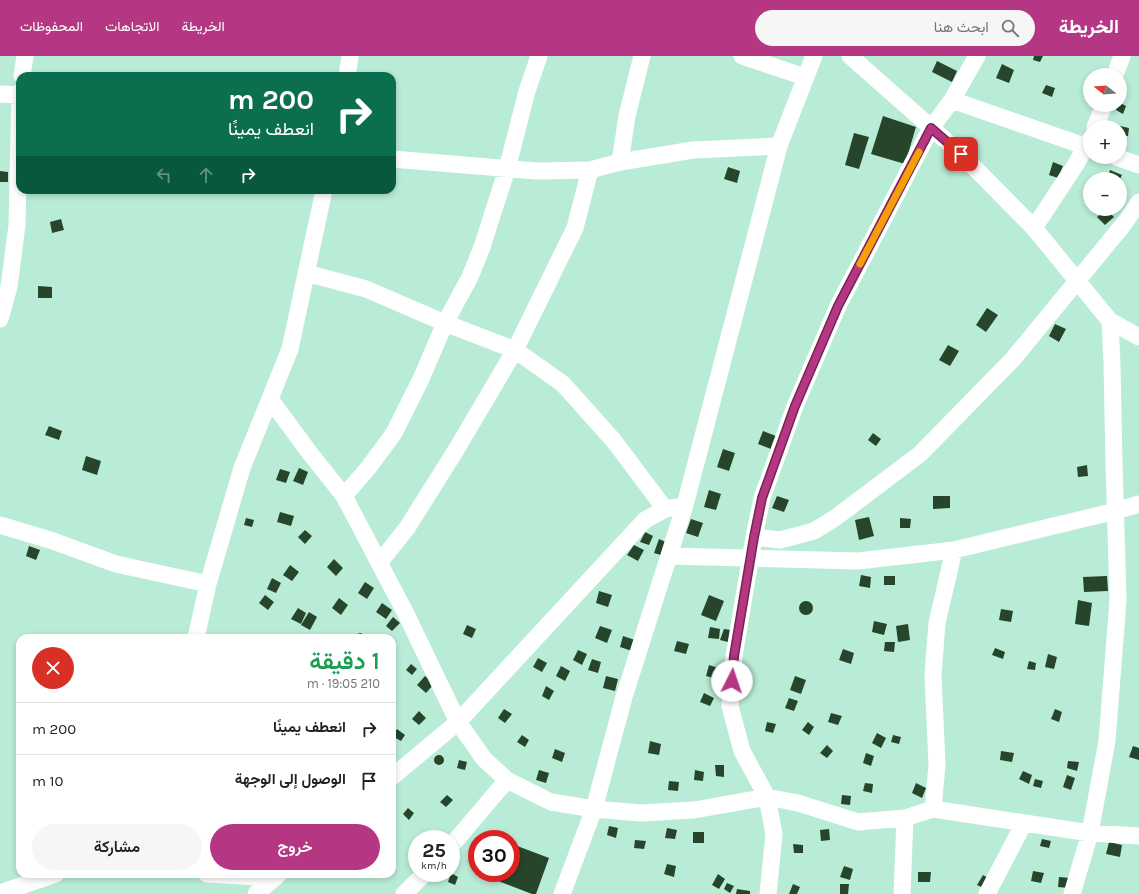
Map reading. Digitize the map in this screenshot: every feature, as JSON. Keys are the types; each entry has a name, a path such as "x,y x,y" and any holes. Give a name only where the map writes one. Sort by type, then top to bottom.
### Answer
{"street":[{"path":"23,72 25,56"},
{"path":"348,72 350,56"},
{"path":"344,496 369,467 394,433 421,379 445,324 470,277 482,248 507,169 527,92 539,56"},
{"path":"620,162 626,116 642,56"},
{"path":"742,56 805,77"},
{"path":"562,894 594,810 624,697 684,505 779,146 814,56"},
{"path":"850,56 961,154 1034,228 1110,321 1139,337"},
{"path":"768,894 774,834 767,798 742,751 730,706 734,656 762,498 795,406 838,306 931,128 952,100 977,56"},
{"path":"1118,68 1122,56"},
{"path":"0,94 16,94"},
{"path":"952,100 1083,143"},
{"path":"396,159 537,171 590,170 620,162 693,150 779,146"},
{"path":"1034,228 1083,154"},
{"path":"1127,161 1139,165"},
{"path":"379,563 408,528 515,350 574,228 590,170"},
{"path":"0,319 9,287 17,225 18,194"},
{"path":"197,634 208,584 242,468 290,349 323,194"},
{"path":"754,537 780,540 814,531 836,518 920,454 1013,359 1123,224 1139,202"},
{"path":"306,273 366,289 445,324 515,350 563,384 614,441 665,509"},
{"path":"1072,894 1090,834 1107,741 1118,608 1110,321"},
{"path":"270,399 344,496 458,722 484,759 507,780 551,802 594,810 641,813 694,810 767,798 798,803 858,822 905,818 933,809 1090,834 1139,836"},
{"path":"668,556 858,562 954,550 1116,511 1139,504"},
{"path":"396,774 458,722 645,520 665,509 684,505"},
{"path":"0,525 53,541 116,564 208,584"},
{"path":"933,809 937,765 933,675 937,623 954,550"},
{"path":"460,835 507,780"},
{"path":"902,894 905,818"},
{"path":"987,894 1024,823"},
{"path":"0,894 45,878"},
{"path":"256,894 275,878"},
{"path":"404,894 416,882"}],"building":[{"path":"1034,56 1043,56 1040,62 1033,60"},
{"path":"937,61 957,71 952,82 932,72"},
{"path":"1002,64 1014,70 1009,83 996,78"},
{"path":"1046,85 1055,88 1052,97 1042,93"},
{"path":"883,116 916,127 905,164 871,154"},
{"path":"1127,128 1129,128 1127,136"},
{"path":"854,133 869,137 859,169 845,165"},
{"path":"1053,162 1063,166 1058,178 1049,175"},
{"path":"728,167 740,171 737,183 724,179"},
{"path":"0,171 8,172 8,182 0,182"},
{"path":"1113,216 1114,217 1105,225 1097,217"},
{"path":"61,219 64,230 52,233 50,222"},
{"path":"38,286 52,287 52,298 38,298"},
{"path":"987,308 998,315 986,332 976,325"},
{"path":"1055,324 1066,329 1059,342 1049,336"},
{"path":"948,345 959,351 950,366 939,360"},
{"path":"49,426 62,431 59,440 45,435"},
{"path":"763,431 776,436 771,449 758,444"},
{"path":"873,433 881,439 876,446 868,440"},
{"path":"723,449 735,453 729,471 717,467"},
{"path":"86,456 101,461 97,475 82,470"},
{"path":"1087,465 1088,476 1078,477 1077,467"},
{"path":"299,468 308,472 303,485 293,481"},
{"path":"280,469 290,472 286,483 276,480"},
{"path":"709,490 721,494 716,510 704,507"},
{"path":"777,496 789,500 784,512 772,508"},
{"path":"933,496 950,496 950,508 933,509"},
{"path":"280,512 294,516 291,526 277,522"},
{"path":"869,517 874,536 859,540 855,520"},
{"path":"246,518 254,520 252,527 244,525"},
{"path":"900,518 911,519 910,528 900,528"},
{"path":"691,519 703,523 698,537 686,533"},
{"path":"305,530 312,536 305,544 298,537"},
{"path":"645,532 653,536 649,545 640,542"},
{"path":"659,539 668,543 664,556 654,553"},
{"path":"634,545 644,550 638,561 627,555"},
{"path":"29,546 40,550 36,560 26,556"},
{"path":"334,559 343,568 336,576 327,567"},
{"path":"290,565 299,572 292,581 283,575"},
{"path":"861,575 871,577 870,588 859,586"},
{"path":"884,576 895,576 895,585 884,585"},
{"path":"1107,576 1108,591 1084,592 1083,577"},
{"path":"272,578 281,583 276,593 267,589"},
{"path":"365,582 374,588 367,599 358,593"},
{"path":"599,591 612,595 608,607 596,603"},
{"path":"265,595 274,602 268,610 259,603"},
{"path":"709,595 724,601 716,621 701,615"},
{"path":"339,598 348,605 341,615 332,608"},
{"path":"1078,600 1092,603 1089,626 1075,624"},
{"path":"806,601 811,603 813,608 811,613 806,615 801,613 799,608 801,603"},
{"path":"382,603 392,610 386,619 376,612"},
{"path":"298,608 306,613 301,624 291,619"},
{"path":"1001,609 1013,611 1011,622 999,620"},
{"path":"309,612 317,617 310,630 301,625"},
{"path":"393,617 400,623 392,631 386,626"},
{"path":"874,621 887,624 884,635 872,632"},
{"path":"908,624 910,640 898,642 896,626"},
{"path":"467,625 476,629 472,638 463,634"},
{"path":"600,626 612,630 607,643 595,638"},
{"path":"710,627 720,629 719,639 708,638"},
{"path":"724,629 731,630 728,642 720,640"},
{"path":"623,636 635,640 632,651 620,647"},
{"path":"677,641 689,644 686,654 674,651"},
{"path":"885,642 895,642 894,652 884,651"},
{"path":"995,648 1005,652 1003,659 992,655"},
{"path":"843,649 854,653 851,664 839,660"},
{"path":"578,650 587,654 582,665 573,660"},
{"path":"1048,654 1057,657 1054,669 1045,667"},
{"path":"538,658 547,663 542,672 533,667"},
{"path":"592,659 601,662 598,673 588,670"},
{"path":"1029,661 1036,663 1035,670 1027,669"},
{"path":"411,664 417,669 412,675 406,670"},
{"path":"709,665 718,668 714,678 706,676"},
{"path":"561,666 570,671 565,681 556,676"},
{"path":"425,676 434,684 426,693 417,685"},
{"path":"606,676 618,679 615,691 603,688"},
{"path":"795,676 806,680 801,694 790,690"},
{"path":"546,686 554,691 549,700 542,696"},
{"path":"704,693 714,698 710,706 700,702"},
{"path":"789,698 798,701 794,711 785,708"},
{"path":"504,709 512,714 505,723 498,718"},
{"path":"1055,709 1062,712 1059,722 1051,719"},
{"path":"419,711 426,718 419,725 412,719"},
{"path":"831,713 842,716 838,725 828,722"},
{"path":"767,722 776,724 773,733 765,731"},
{"path":"808,722 814,727 809,735 802,730"},
{"path":"397,729 405,735 401,741 396,738"},
{"path":"877,733 886,738 881,748 872,743"},
{"path":"522,735 529,740 525,747 517,742"},
{"path":"893,735 901,737 899,744 891,742"},
{"path":"650,741 661,744 659,755 648,753"},
{"path":"827,745 833,751 827,758 820,753"},
{"path":"1133,746 1139,748 1139,760 1129,757"},
{"path":"555,749 565,753 562,762 552,758"},
{"path":"1001,751 1014,753 1012,762 1000,760"},
{"path":"866,753 874,756 871,766 863,763"},
{"path":"437,755 441,755 443,756 443,764 437,765 434,762 434,758"},
{"path":"459,760 467,762 465,770 457,768"},
{"path":"1068,761 1079,762 1077,771 1067,768"},
{"path":"715,765 724,765 724,777 716,776"},
{"path":"539,770 549,773 546,783 536,780"},
{"path":"695,770 704,772 703,781 694,780"},
{"path":"1023,771 1032,775 1029,784 1019,779"},
{"path":"1067,775 1075,778 1071,790 1063,787"},
{"path":"1035,779 1043,781 1041,788 1033,786"},
{"path":"669,781 679,782 678,791 668,790"},
{"path":"865,783 873,784 872,793 863,791"},
{"path":"916,783 926,788 922,798 912,793"},
{"path":"447,795 453,800 446,807 440,802"},
{"path":"842,795 851,796 850,805 841,804"},
{"path":"408,808 414,813 409,820 403,814"},
{"path":"609,826 618,828 616,838 607,835"},
{"path":"667,828 677,830 675,839 665,838"},
{"path":"829,829 830,840 821,841 820,830"},
{"path":"693,832 704,832 704,843 693,843"},
{"path":"1042,839 1051,841 1049,848 1040,846"},
{"path":"635,840 646,841 644,849 634,848"},
{"path":"1109,842 1122,845 1120,857 1106,854"},
{"path":"793,844 803,845 803,853 794,853"},
{"path":"520,847 549,858 536,894 532,894 501,882 520,882"},
{"path":"667,864 676,866 674,877 664,874"},
{"path":"844,866 853,869 850,880 840,877"},
{"path":"1033,871 1044,873 1041,883 1031,881"},
{"path":"918,872 931,872 930,882 918,882"},
{"path":"718,874 725,879 719,889 712,885"},
{"path":"983,875 990,879 986,889 977,885"},
{"path":"1059,877 1070,878 1069,888 1058,887"},
{"path":"448,882 456,882 455,885"},
{"path":"727,883 734,886 730,893 724,889"},
{"path":"793,884 800,887 797,894 789,894"},
{"path":"840,884 849,884 848,894 840,894"},
{"path":"737,889 750,891 750,894 736,894"}],"slow traffic":[{"path":"860,264 919,152"}],"route":[{"path":"732,681 734,656 762,498 795,406 838,306 931,128 961,154"}]}
